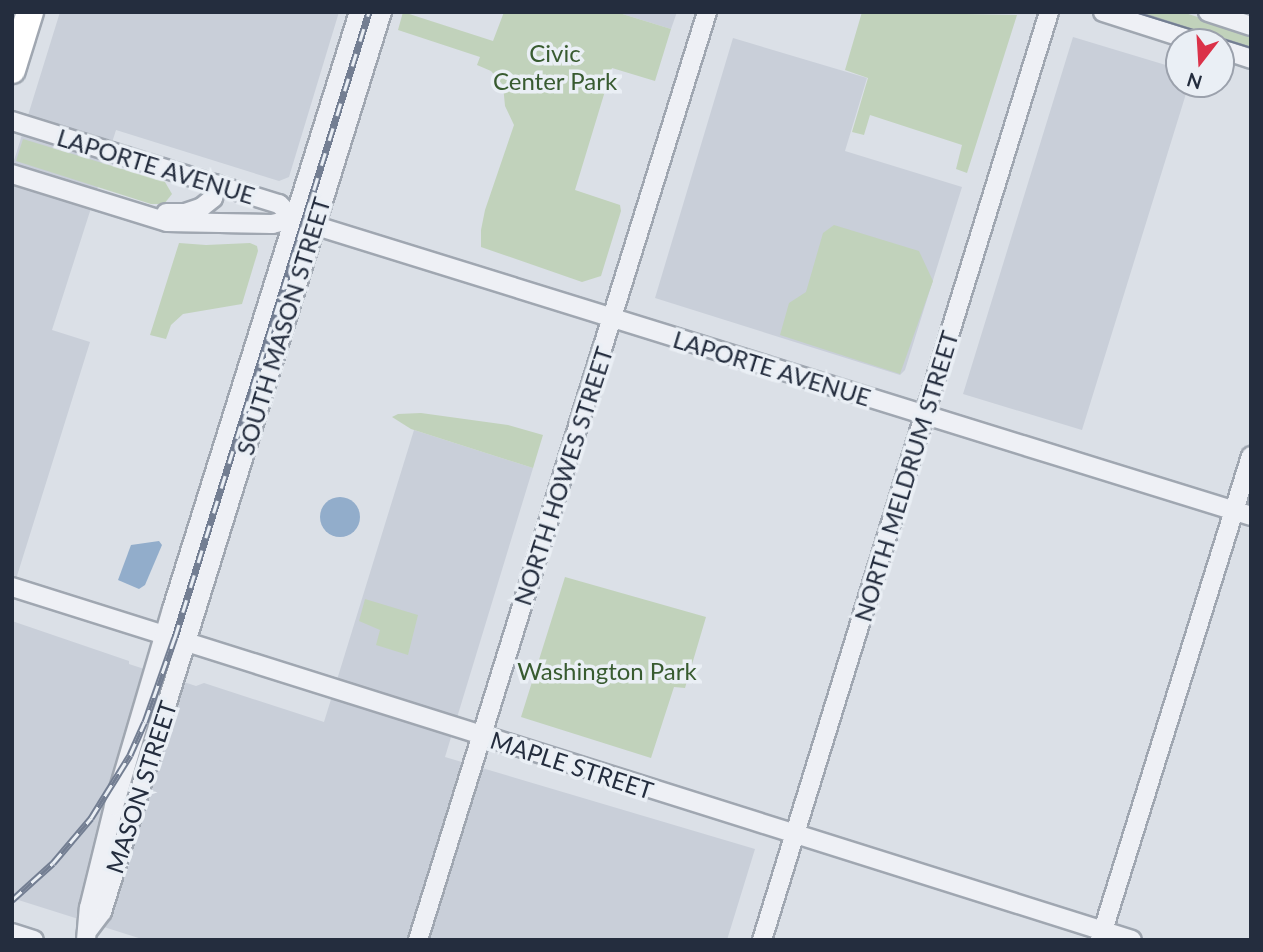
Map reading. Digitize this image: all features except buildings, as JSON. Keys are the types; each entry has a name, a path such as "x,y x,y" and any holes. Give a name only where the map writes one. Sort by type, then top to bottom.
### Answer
{"highway":[{"path":"12,71 30,12"}],"street":[{"name":"MASON STREET","path":"87,934 89,908 114,806 359,12"},
{"name":"SOUTH MASON STREET","path":"188,642 382,12"},
{"name":"NORTH HOWES STREET","path":"418,940 707,12"},
{"name":"NORTH MELDRUM STREET","path":"762,940 1049,12"},
{"path":"1103,12 1165,32"},
{"path":"1208,12 1251,26"},
{"name":"LAPORTE AVENUE","path":"12,121 279,204 294,219"},
{"name":"LAPORTE AVENUE","path":"12,174 167,222 190,224 241,221 272,224 294,219 1242,513"},
{"path":"98,202 120,201 169,214 185,213 202,207 213,198 217,185"},
{"path":"1101,935 1242,513 1251,456"},
{"name":"MAPLE STREET","path":"12,587 794,834 1101,935 1132,940"},
{"name":"MASON STREET","path":"87,934 102,912 188,642"},
{"path":"12,933 34,940"}],"shaded area":[{"path":"60,12 339,12 289,177 279,181 116,130 52,330 90,342 12,592 12,167"},
{"path":"616,12 677,12 671,29"},
{"path":"1073,37 1165,65 1165,98 1185,98 1082,430 963,394"},
{"path":"733,38 867,78 845,151 962,187 905,370 900,375 655,298"},
{"path":"414,430 533,468 445,757 755,849 727,940 145,940 12,898 12,621 196,686 204,683 324,722"}],"green space":[{"name":"Civic Center Park","path":"403,12 493,41 504,12 616,12 671,29 655,81 612,68 575,190 620,205 621,211 601,276 582,282 481,247 485,210 514,125 505,106 503,85 491,71 477,65 480,57 398,30"},
{"path":"862,12 1017,15 967,173 956,169 962,145 870,115 864,135 852,132 868,78 845,70"},
{"path":"1125,12 1182,12 1232,28 1175,28"},
{"path":"1235,29 1251,34 1251,52 1235,47"},
{"path":"23,139 165,182 172,194 164,204 151,204 16,161"},
{"path":"834,225 919,251 933,281 900,374 780,335 789,303 806,292 823,233"},
{"path":"179,243 250,243 257,246 258,251 242,304 183,314 171,325 166,339 150,335"},
{"path":"421,413 508,425 543,435 533,468 411,429 392,417 398,414"},
{"name":"Washington Park","path":"565,577 706,617 685,688 674,687 651,758 521,717"},
{"path":"365,599 418,615 408,655 376,645 380,630 359,621"}],"water":[{"path":"340,497 348,498 354,503 359,509 359,525 354,531 348,536 340,537 332,536 326,531 321,525 320,517 321,509 326,503 332,498"},
{"path":"159,541 162,545 145,585 139,589 118,580 131,545"}],"tram line":[{"path":"1135,12 1251,48"}],"railway":[{"path":"12,900 53,863 91,818 130,755 145,722 175,637 369,12"}]}
